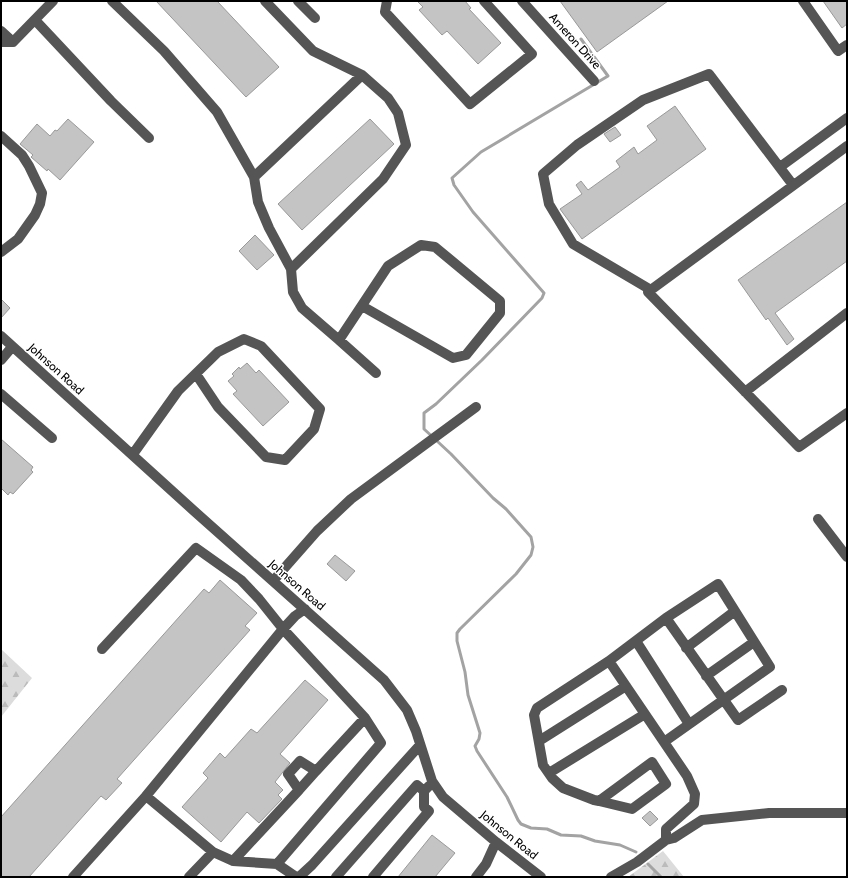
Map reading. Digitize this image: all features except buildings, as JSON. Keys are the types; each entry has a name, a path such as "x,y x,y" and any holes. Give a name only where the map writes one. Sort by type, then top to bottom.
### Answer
{"street":[{"path":"1,42 13,42 53,1"},
{"path":"112,1 164,51 217,112 254,176 258,202 269,228 291,269 293,292 302,308 376,373"},
{"path":"265,1 312,51 362,76 388,98 398,113 406,145 383,179 291,269"},
{"path":"298,1 315,18"},
{"path":"386,1 385,12 470,104 532,54 484,1"},
{"name":"Ameron Drive","path":"522,1 594,81"},
{"path":"803,1 838,51 847,45"},
{"path":"35,20 111,101 149,138"},
{"path":"1,31 13,42"},
{"path":"651,290 573,244 549,204 543,174 577,145 643,100 709,74 794,185"},
{"path":"254,176 362,76"},
{"path":"780,167 847,118"},
{"path":"1,136 22,154 42,193 40,204 35,215 18,239 1,252"},
{"path":"847,146 648,292 799,447 847,413"},
{"path":"340,340 362,306 388,266 422,244 435,247 500,302 500,313 466,355 453,358 362,306"},
{"path":"745,392 847,313"},
{"name":"Johnson Road","path":"1,336 384,680 407,710 416,730 433,782 448,801 534,875"},
{"path":"133,454 178,391 218,352 244,339 261,346 320,409 314,429 285,460 266,457 218,407 196,374"},
{"path":"1,360 12,347"},
{"path":"1,394 52,438"},
{"path":"273,581 317,531 351,499 476,407"},
{"path":"818,519 847,557"},
{"path":"102,649 196,548 241,580 260,599 283,630 365,718 381,743 277,864"},
{"path":"599,801 652,762 666,784 632,809 599,801 563,788 552,778 543,765 534,715 537,708 609,660 666,618 718,584 770,667 664,742"},
{"path":"73,877 146,796 283,630 305,609"},
{"path":"686,648 735,611"},
{"path":"666,618 738,720 782,690"},
{"path":"636,641 689,724"},
{"path":"706,676 754,642"},
{"path":"609,660 687,776 695,794 694,804 666,829 666,840"},
{"path":"539,741 626,686"},
{"path":"549,774 645,714"},
{"path":"233,861 365,718"},
{"path":"299,877 420,746"},
{"path":"299,790 288,774 300,761 316,771"},
{"path":"373,877 429,812 424,807 424,791 433,782"},
{"path":"336,877 417,785 424,791"},
{"path":"146,796 213,852 233,861 277,864 296,877"},
{"path":"611,877 637,862 666,840 674,838 702,820 770,813 847,813"},
{"path":"476,877 486,864 496,842"},
{"path":"189,877 213,852"}],"green space":[{"path":"1,649 32,678 1,717"},
{"path":"663,851 684,877 628,877"}],"waterway":[{"path":"581,39 608,76 481,152 452,178 454,185 473,212 544,293 542,298 482,360 436,404 424,413 424,429 451,454 493,498 506,509 531,537 533,547 531,555 516,574 457,633 457,641 465,672 468,695 480,733 479,739 475,746 477,751 507,797 521,824 531,828 547,829 561,835 581,836 595,841 620,845 636,852"},
{"path":"648,864 661,877"}]}
